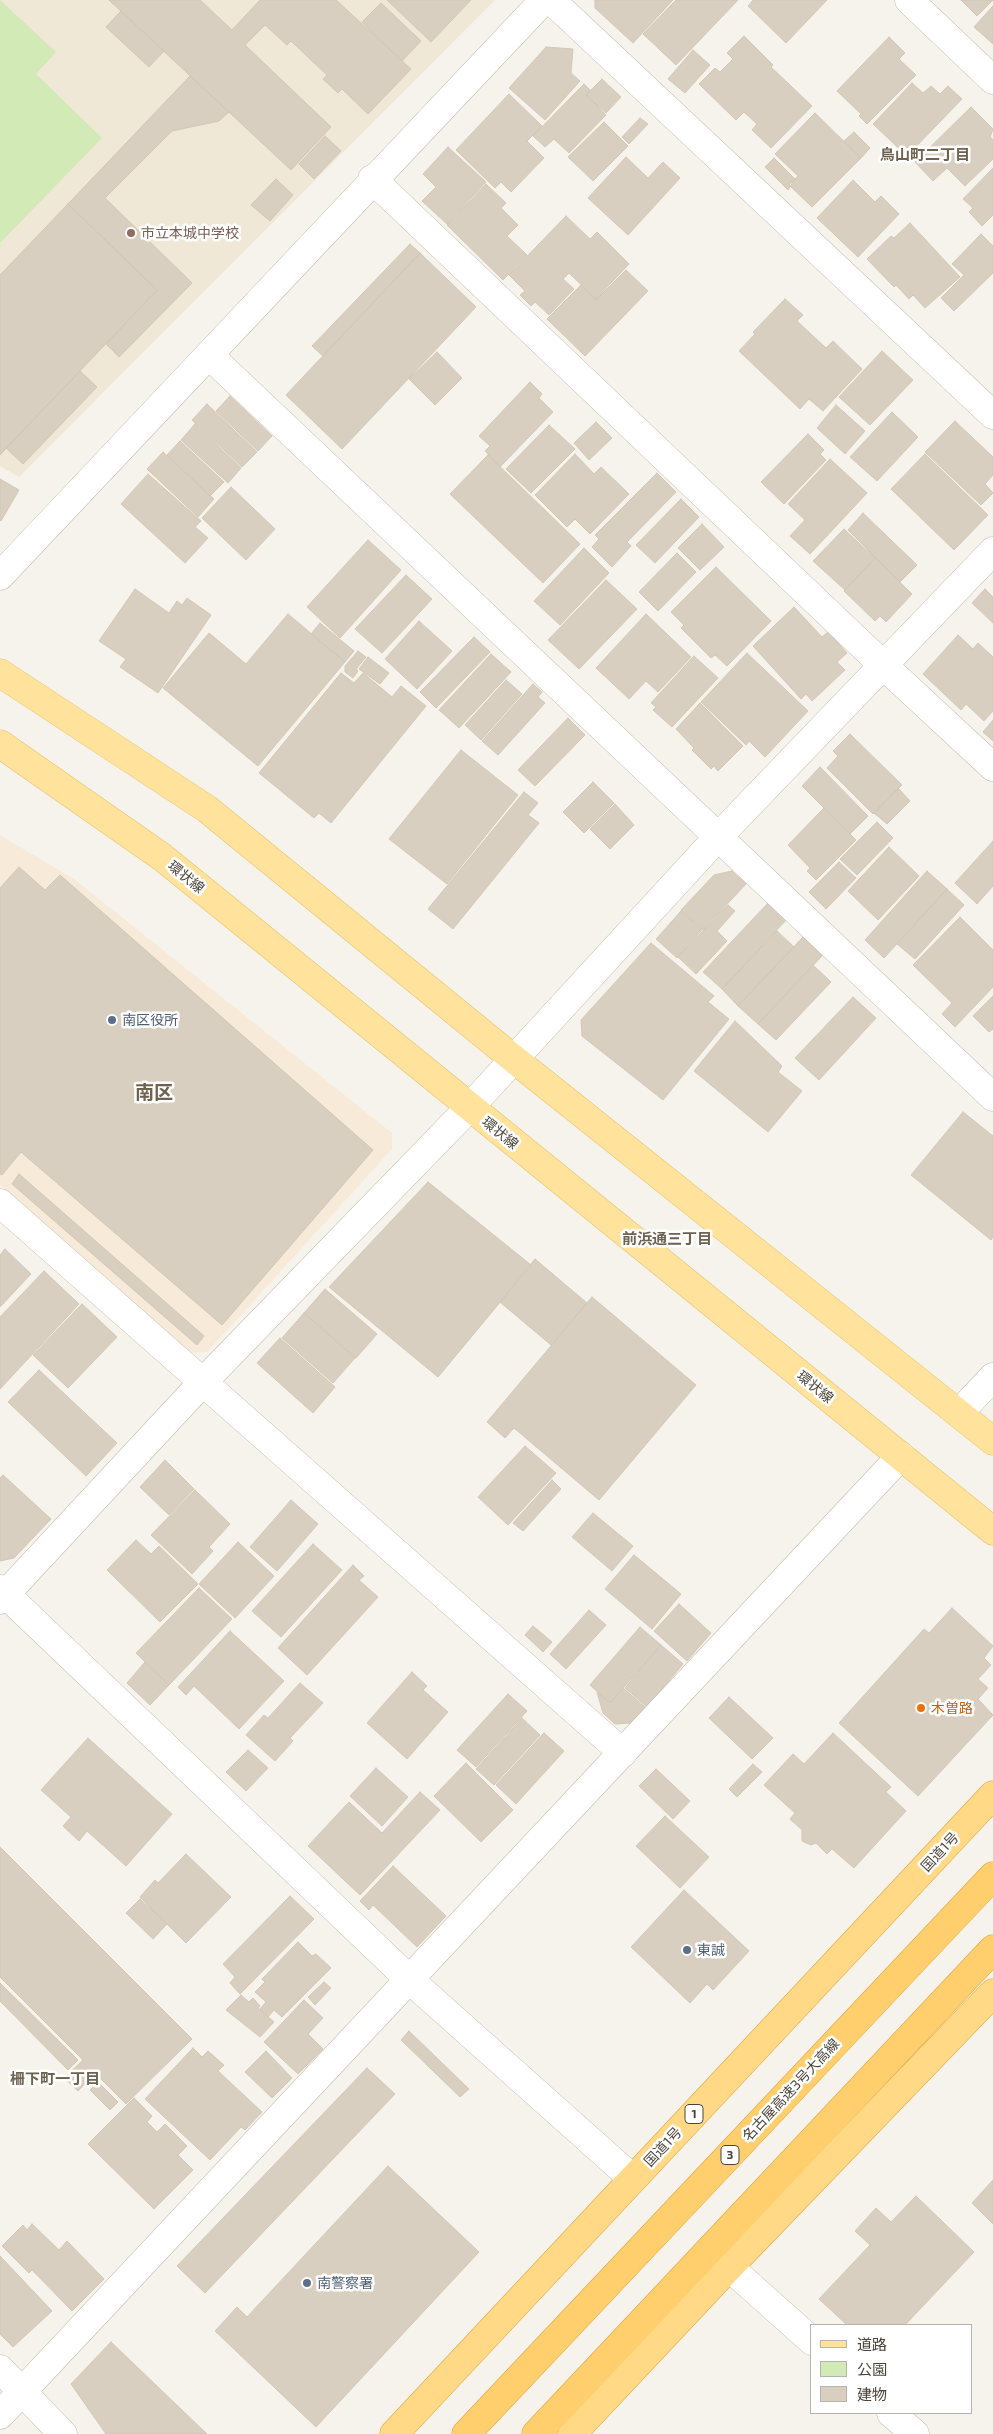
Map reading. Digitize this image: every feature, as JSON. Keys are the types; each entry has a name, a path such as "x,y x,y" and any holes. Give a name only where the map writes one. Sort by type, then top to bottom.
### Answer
{"highway":[{"name":"国道1号","path":"394,2434 993,1795"},
{"name":"名古屋高速3号大高線","path":"466,2434 993,1876"},
{"path":"536,2434 993,1949"},
{"path":"572,2434 729,2267 993,1993"}],"main road":[{"path":"0,673 207,809 515,1060 993,1441"},
{"name":"環状線","path":"0,744 162,857 469,1108 993,1531"}],"street":[{"path":"0,576 372,179 544,0"},
{"path":"551,0 993,415"},
{"path":"909,0 993,80"},
{"path":"372,179 883,665 993,767"},
{"path":"209,355 993,1097"},
{"path":"633,2179 410,1980 2,1595 202,1383 515,1060 718,837 993,551"},
{"path":"0,1203 623,1752"},
{"path":"958,1413 993,1377"},
{"path":"0,2415 901,1456"},
{"path":"729,2267 810,2339"},
{"path":"0,2369 63,2434"},
{"path":"892,2414 915,2434"}],"shaded area":[{"name":"市立本城中学校","path":"0,0 495,0 19,477 0,466"},
{"name":"南区役所","path":"0,835 74,879 392,1133 392,1149 207,1352 189,1353 0,1185"}],"green space":[{"path":"0,0 56,52 36,74 102,138 0,243"}],"building":[{"path":"109,0 200,0 232,30 260,0 336,0 411,69 368,114 342,89 338,93 323,79 327,75 291,41 287,45 265,25 245,45 331,127 291,170"},
{"path":"387,0 471,0 431,42"},
{"path":"595,0 673,0 633,43 595,8"},
{"path":"676,0 738,0 676,65 643,34"},
{"path":"753,0 827,0 786,43 748,6"},
{"path":"961,0 993,0 977,16"},
{"path":"381,3 421,41 402,61 362,22"},
{"path":"993,6 993,44 974,27"},
{"path":"121,11 164,51 149,67 106,27"},
{"path":"744,36 773,65 771,67 812,106 771,148 752,130 757,124 744,112 736,120 699,84 715,68 720,72 733,59 727,53"},
{"path":"889,37 905,53 899,59 916,75 867,124 859,116 861,114 837,91"},
{"path":"546,47 573,49 571,73 580,81 545,120 509,88"},
{"path":"693,50 710,65 685,93 668,79"},
{"path":"190,76 229,112 219,121 172,131 105,198 192,283 119,357 106,344 157,290 68,204"},
{"path":"602,79 621,97 606,113 586,95"},
{"path":"912,83 923,93 931,86 940,94 948,86 962,99 907,156 873,124"},
{"path":"584,84 590,90 586,95 606,115 569,153 554,139 545,147 533,136"},
{"path":"509,94 542,126 527,141 544,158 511,192 501,182 495,188 456,150"},
{"path":"971,107 993,129 990,137 993,140 993,159 965,186 947,168 933,181 915,162"},
{"path":"815,113 861,158 812,207 789,185 798,176 775,154"},
{"path":"640,118 648,124 629,144 622,137"},
{"path":"604,122 628,146 593,181 568,157"},
{"path":"854,132 870,148 861,158 844,141"},
{"path":"325,136 341,151 314,179 299,164"},
{"path":"448,147 486,182 447,224 422,201 436,187 423,174"},
{"path":"626,157 648,178 663,162 680,178 628,235 588,198"},
{"path":"774,158 795,179 788,190 765,167"},
{"path":"993,168 993,215 982,226 969,212 973,208 963,199"},
{"path":"276,179 293,195 270,221 251,205"},
{"path":"853,180 875,202 881,196 899,214 858,257 817,218"},
{"path":"486,184 506,203 501,208 518,225 507,236 527,255 503,280 447,225"},
{"path":"68,204 157,290 0,455 0,275"},
{"path":"566,216 590,239 597,232 629,264 596,299 569,273 563,279 574,289 549,315 535,302 531,306 520,295 525,291 509,275"},
{"path":"910,223 960,277 925,308 913,295 909,299 896,285 894,287 867,259 891,236 894,238"},
{"path":"981,234 993,246 993,273 954,311 941,298 964,275 952,264"},
{"path":"410,244 420,253 323,356 312,346"},
{"path":"420,253 476,307 342,449 286,395"},
{"path":"626,270 648,291 585,356 547,319 581,285 596,300"},
{"path":"785,299 803,315 797,321 826,348 833,341 862,369 823,411 809,399 800,409 739,351 755,334 753,332"},
{"path":"882,351 913,380 870,425 839,397"},
{"path":"437,352 462,378 435,405 409,379"},
{"path":"80,371 97,387 23,464 6,448"},
{"path":"530,382 542,394 539,398 553,412 500,467 485,451 490,446 479,436"},
{"path":"230,396 272,436 258,451 216,411"},
{"path":"207,404 257,452 242,467 192,420"},
{"path":"836,405 865,431 845,454 817,428"},
{"path":"892,412 918,437 877,481 850,457"},
{"path":"955,421 993,457 993,475 985,484 993,493 981,505 925,452"},
{"path":"596,422 612,438 589,460 574,443"},
{"path":"195,424 241,468 228,483 181,440"},
{"path":"549,425 575,449 531,493 506,469"},
{"path":"808,434 824,450 820,454 826,460 784,504 761,482"},
{"path":"180,441 224,482 210,496 167,455"},
{"path":"163,452 214,499 198,517 147,469"},
{"path":"575,454 594,474 601,467 629,494 590,534 575,519 567,527 535,495"},
{"path":"925,454 988,515 954,550 891,489"},
{"path":"488,455 580,544 543,583 450,494"},
{"path":"830,459 867,493 810,554 790,536 805,520 788,504"},
{"path":"657,473 676,492 627,542 631,546 612,567 592,547 599,539 595,535"},
{"path":"148,474 201,521 195,527 208,538 185,563 121,504"},
{"path":"0,479 19,490 1,521 0,520"},
{"path":"231,487 275,529 246,560 202,518"},
{"path":"681,499 699,517 655,563 636,545"},
{"path":"863,513 917,565 900,582 848,530"},
{"path":"702,524 724,547 700,570 678,548"},
{"path":"844,529 875,558 845,590 813,561"},
{"path":"368,540 401,570 340,638 307,607"},
{"path":"584,548 609,573 560,625 534,601"},
{"path":"677,553 696,572 658,611 639,592"},
{"path":"875,558 912,594 886,622 880,616 875,621 844,591"},
{"path":"716,567 771,621 727,666 715,655 711,658 681,628 684,625 671,612"},
{"path":"406,575 432,599 382,653 355,629"},
{"path":"606,580 637,609 579,669 548,640"},
{"path":"135,589 169,613 177,601 182,605 187,598 211,615 158,693 120,667 126,659 99,641"},
{"path":"985,589 993,597 993,623 972,603"},
{"path":"794,607 822,637 828,632 847,653 837,662 845,670 812,701 806,694 801,699 753,646"},
{"path":"288,614 345,662 258,766 163,688 209,633 246,664"},
{"path":"646,614 691,657 658,692 646,681 629,699 596,668"},
{"path":"419,621 452,651 417,689 385,659"},
{"path":"320,623 354,651 345,662 311,634"},
{"path":"958,635 973,649 978,643 993,657 993,711 984,721 966,704 961,710 923,674"},
{"path":"474,637 490,652 436,708 420,692"},
{"path":"358,651 366,657 356,669 358,671 353,678 345,672 345,666"},
{"path":"747,653 808,711 765,757 749,741 746,745 701,702"},
{"path":"491,654 511,672 459,728 439,710"},
{"path":"694,656 718,678 672,727 653,710 656,707 651,703"},
{"path":"368,657 389,673 380,684 359,669"},
{"path":"341,673 354,683 363,673 392,697 401,686 426,706 331,823 319,813 314,818 259,773"},
{"path":"506,680 522,694 481,740 465,725"},
{"path":"533,684 542,692 538,697 545,703 498,755 482,741"},
{"path":"700,703 743,746 718,771 714,766 711,769 692,750 694,748 676,729"},
{"path":"568,718 585,735 535,786 518,770"},
{"path":"993,720 993,741 983,732"},
{"path":"850,734 902,785 873,814 827,768 838,756 833,751"},
{"path":"461,750 518,795 447,884 389,839"},
{"path":"820,767 868,816 850,834 802,786"},
{"path":"593,782 614,803 584,833 563,812"},
{"path":"898,788 910,801 887,824 874,813"},
{"path":"524,792 538,803 528,815 539,823 453,929 428,909"},
{"path":"615,804 634,825 610,849 590,829"},
{"path":"824,808 856,840 816,880 807,871 810,868 788,845"},
{"path":"877,822 893,838 857,875 840,859"},
{"path":"993,841 993,886 977,904 955,883"},
{"path":"889,847 919,876 878,920 848,891"},
{"path":"839,862 856,878 826,909 809,892"},
{"name":"南区役所","path":"19,867 45,890 60,875 373,1150 222,1325 21,1152 2,1175 0,1174 0,888"},
{"path":"732,871 746,884 703,930 681,910 714,875"},
{"path":"927,871 947,889 884,958 865,940"},
{"path":"947,889 964,905 915,959 897,944"},
{"path":"769,902 787,919 722,989 703,972"},
{"path":"728,905 735,911 717,931 727,941 696,974 678,957"},
{"path":"681,911 702,930 677,958 656,939"},
{"path":"960,917 993,950 993,987 955,1027 942,1014 952,1003 913,965"},
{"path":"777,931 794,947 738,1006 722,989"},
{"path":"803,937 822,956 758,1024 738,1006"},
{"path":"651,943 714,996 708,1002 729,1019 663,1100 582,1036 581,1020"},
{"path":"813,965 831,982 776,1040 758,1024"},
{"path":"993,996 993,1029 989,1032 973,1016"},
{"path":"853,997 876,1018 819,1080 795,1058"},
{"path":"735,1021 782,1066 778,1072 802,1091 768,1132 694,1071"},
{"path":"963,1112 993,1136 993,1237 991,1240 911,1175"},
{"path":"19,1174 204,1336 197,1345 12,1184"},
{"path":"428,1182 531,1265 438,1377 329,1287"},
{"path":"5,1249 31,1274 0,1307 0,1255"},
{"path":"535,1259 587,1303 551,1345 500,1302"},
{"path":"44,1271 79,1304 0,1389 0,1317"},
{"path":"325,1289 377,1334 356,1358 304,1313"},
{"path":"592,1297 696,1385 599,1500 514,1428 505,1438 487,1422"},
{"path":"82,1304 117,1337 68,1388 33,1355"},
{"path":"304,1313 355,1358 333,1383 282,1338"},
{"path":"280,1338 335,1387 313,1413 257,1363"},
{"path":"39,1370 117,1443 86,1476 8,1402"},
{"path":"525,1446 556,1473 508,1525 478,1497"},
{"path":"165,1460 194,1489 169,1515 140,1487"},
{"path":"3,1475 51,1519 14,1558 0,1561 0,1478"},
{"path":"552,1480 561,1489 523,1531 513,1523"},
{"path":"195,1490 230,1524 209,1547 213,1551 192,1574 151,1535"},
{"path":"291,1500 318,1524 277,1571 250,1547"},
{"path":"593,1513 633,1546 612,1571 572,1537"},
{"path":"136,1540 151,1554 159,1546 198,1584 160,1622 107,1570"},
{"path":"238,1542 274,1576 235,1618 199,1584"},
{"path":"313,1544 342,1570 281,1637 252,1611"},
{"path":"634,1555 681,1594 652,1629 605,1589"},
{"path":"353,1565 364,1576 359,1580 378,1597 307,1675 278,1648"},
{"path":"199,1588 232,1619 169,1685 136,1653"},
{"path":"679,1604 711,1633 687,1661 654,1631"},
{"path":"952,1608 993,1646 984,1658 991,1665 978,1679 988,1688 978,1699 993,1715 918,1796 839,1723 924,1629 929,1633"},
{"path":"589,1610 606,1625 566,1669 550,1654"},
{"path":"533,1626 552,1642 543,1652 525,1635"},
{"path":"640,1627 661,1645 610,1703 590,1685"},
{"path":"230,1631 284,1681 239,1729 194,1686 186,1695 178,1687"},
{"path":"661,1645 683,1664 647,1707 625,1688"},
{"path":"145,1662 169,1685 150,1705 127,1683"},
{"path":"412,1672 427,1686 423,1690 448,1712 407,1759 367,1723"},
{"path":"300,1683 323,1703 290,1738 293,1741 275,1761 246,1735 264,1715 268,1718"},
{"path":"623,1688 645,1707 631,1723 615,1724 603,1713 597,1692 610,1703"},
{"path":"508,1694 527,1711 476,1767 457,1750"},
{"path":"729,1697 773,1738 752,1759 709,1718"},
{"path":"522,1718 540,1735 494,1785 476,1769"},
{"path":"544,1733 564,1751 516,1804 496,1785"},
{"path":"833,1733 891,1787 886,1792 906,1811 854,1868 832,1849 827,1854 816,1843 811,1845 802,1841 802,1830 790,1819 795,1813 764,1785 793,1754 804,1764"},
{"path":"88,1738 172,1814 126,1866 87,1831 79,1841 63,1826 71,1817 41,1790"},
{"path":"248,1750 268,1768 246,1791 226,1772"},
{"path":"466,1763 513,1810 481,1842 434,1796"},
{"path":"753,1764 762,1772 737,1797 729,1789"},
{"path":"376,1768 408,1797 382,1826 350,1796"},
{"path":"656,1769 690,1801 673,1819 639,1786"},
{"path":"420,1792 440,1810 360,1895 308,1846 349,1802 382,1833"},
{"path":"665,1816 709,1857 680,1888 636,1846"},
{"path":"0,1847 192,2039 126,2104 95,2073 78,2091 64,2078 83,2060 0,1977"},
{"path":"186,1854 231,1897 186,1943 140,1897 155,1880 158,1883"},
{"path":"393,1866 446,1916 417,1947 373,1905 369,1910 360,1901"},
{"path":"684,1890 749,1951 713,1990 707,1984 690,2003 631,1947"},
{"path":"290,1896 314,1919 240,1994 230,1983 235,1977 223,1964"},
{"path":"140,1899 167,1924 153,1939 126,1913"},
{"path":"298,1942 312,1956 316,1954 331,1968 282,2017 274,2010 268,2017 260,2009 266,2002 255,1992 265,1982 262,1979"},
{"path":"324,1982 331,1988 315,2005 308,1997"},
{"path":"0,1983 78,2060 68,2070 0,2001"},
{"path":"241,1995 249,2002 253,1998 260,2006 258,2008 274,2022 260,2037 226,2010"},
{"path":"304,2000 323,2018 308,2034 323,2049 298,2074 264,2042"},
{"path":"409,2031 469,2089 460,2097 401,2040"},
{"path":"193,2048 202,2057 208,2051 224,2065 218,2071 262,2112 245,2130 241,2127 210,2160 145,2099"},
{"path":"266,2051 292,2078 272,2098 245,2072"},
{"path":"367,2068 395,2094 205,2293 177,2266"},
{"path":"98,2082 118,2102 110,2110 90,2090"},
{"path":"134,2098 152,2116 147,2122 157,2132 165,2124 187,2146 178,2155 193,2170 154,2209 88,2144"},
{"path":"388,2166 479,2252 316,2427 215,2331 237,2307 247,2317"},
{"path":"993,2180 993,2224 972,2203"},
{"path":"916,2196 974,2252 906,2324 846,2324 819,2299 870,2245 855,2231 876,2208 891,2222"},
{"path":"32,2224 59,2250 67,2241 104,2279 72,2311 32,2270 29,2273 2,2246 23,2225 27,2230"},
{"path":"0,2256 52,2311 13,2347 0,2334"},
{"path":"111,2342 207,2434 106,2434 71,2384"}],"place":[{"name":"市立本城中学校","path":"131,233"},
{"name":"南区役所","path":"112,1020"},
{"name":"木曽路","path":"921,1708"},
{"name":"東誠","path":"687,1950"},
{"name":"南警察署","path":"307,2283"}],"district":[{"name":"鳥山町二丁目","path":"925,155"},
{"name":"南区","path":"154,1093"},
{"name":"前浜通三丁目","path":"667,1239"},
{"name":"柵下町一丁目","path":"55,2079"}]}
